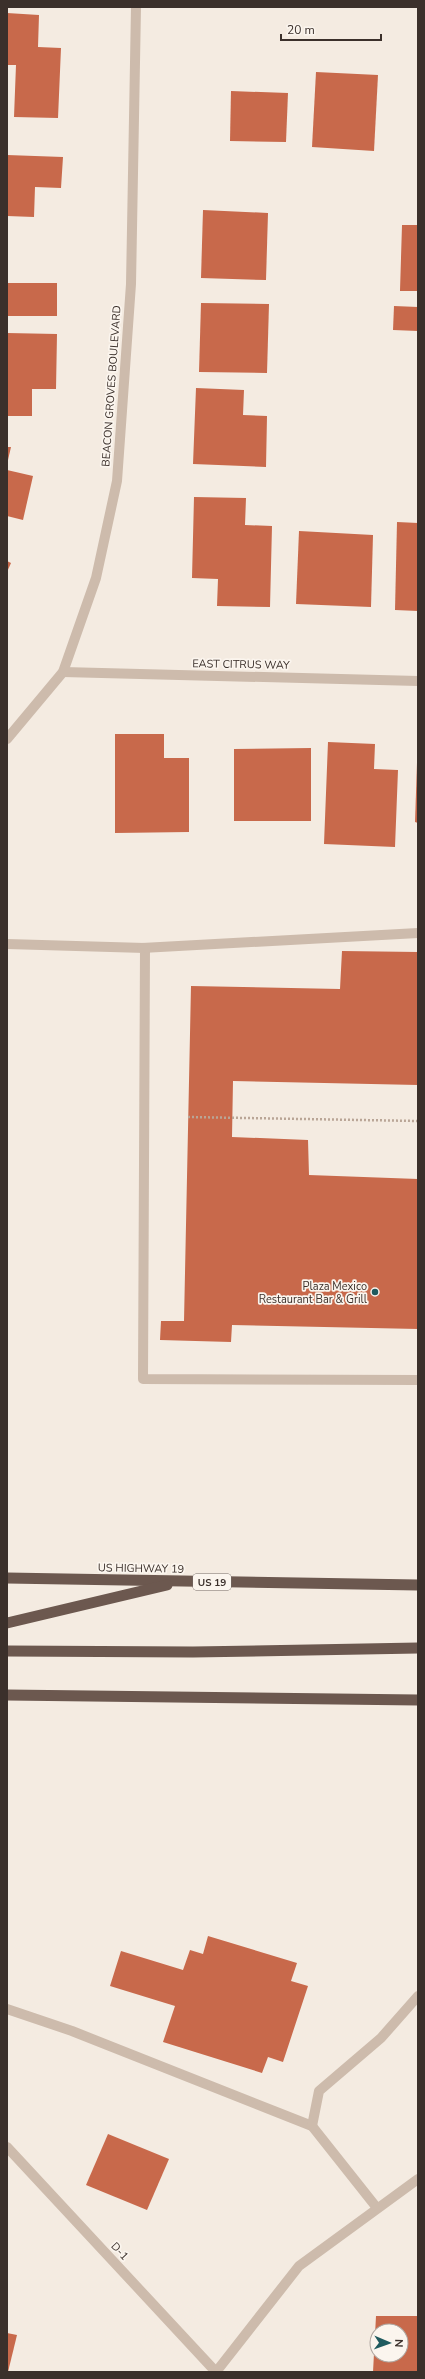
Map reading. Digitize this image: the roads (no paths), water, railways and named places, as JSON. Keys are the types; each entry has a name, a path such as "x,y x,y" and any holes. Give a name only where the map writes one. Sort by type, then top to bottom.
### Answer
{"highway":[{"name":"US HIGHWAY 19","path":"7,1578 418,1585"},
{"path":"7,1623 183,1581"},
{"path":"7,1651 193,1652 418,1648"},
{"path":"7,1695 418,1700"}],"street":[{"name":"BEACON GROVES BOULEVARD","path":"7,739 62,672 96,578 117,482 131,284 136,7"},
{"name":"EAST CITRUS WAY","path":"62,672 418,681"},
{"path":"7,944 142,948 418,933"},
{"path":"142,948 144,948 143,1378 418,1380"},
{"path":"312,2126 319,2091 381,2038 418,1996"},
{"path":"7,2009 79,2034 312,2126 377,2208"},
{"name":"D-1","path":"7,2147 216,2372"},
{"path":"216,2372 300,2266 418,2179"}],"place":[{"name":"Plaza Mexico Restaurant Bar & Grill","path":"375,1292"}]}
